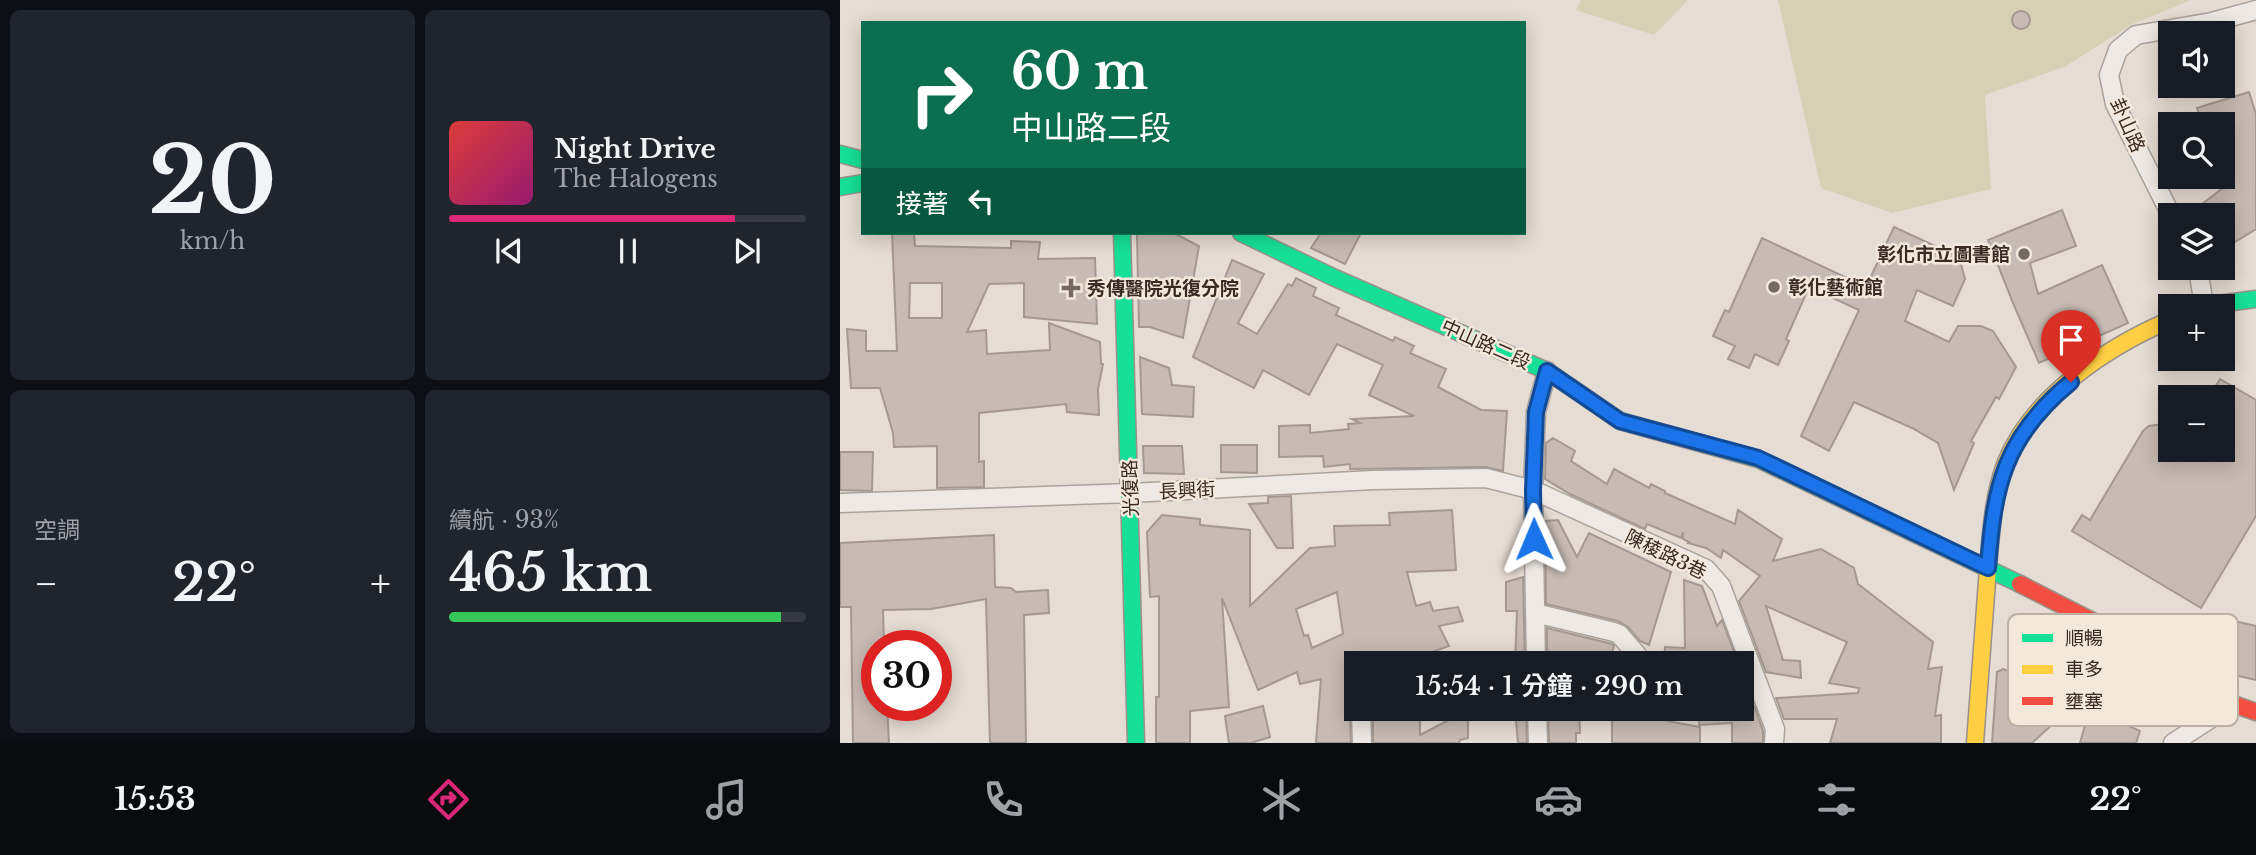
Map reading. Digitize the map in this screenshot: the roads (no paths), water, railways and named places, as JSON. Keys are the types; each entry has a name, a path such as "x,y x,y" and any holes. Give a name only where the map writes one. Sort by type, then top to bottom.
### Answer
{"main road":[{"path":"840,153 861,159"},
{"path":"840,187 861,183"},
{"name":"光復路","path":"1122,235 1136,743"},
{"name":"中山路二段","path":"1245,235 1335,278 1547,371 1620,421 1758,458 2078,614"},
{"path":"2235,302 2256,299"},
{"path":"1975,743 1992,516 2007,461 2027,427 2053,397 2107,351 2158,326"},
{"name":"中山路二段","path":"2238,706 2256,712"}],"street":[{"name":"卦山路","path":"2165,203 2115,104 2109,75 2118,50 2136,35 2212,22 2256,10"},
{"path":"1536,651 1533,490 1536,412 1547,371"},
{"name":"長興街","path":"840,503 1131,493 1373,480 1486,478 1533,490"},
{"name":"陳稜路3巷","path":"1533,490 1706,569 1721,586 1775,729 1774,743"},
{"path":"1535,613 1614,632 1634,651"},
{"path":"1361,721 1362,743"},
{"path":"1537,721 1538,743"},
{"path":"2173,743 2199,726"}],"place":[{"name":"彰化市立圖書館","path":"2024,254"},
{"name":"彰化藝術館","path":"1774,287"},
{"name":"秀傳醫院光復分院","path":"1071,288"}]}
